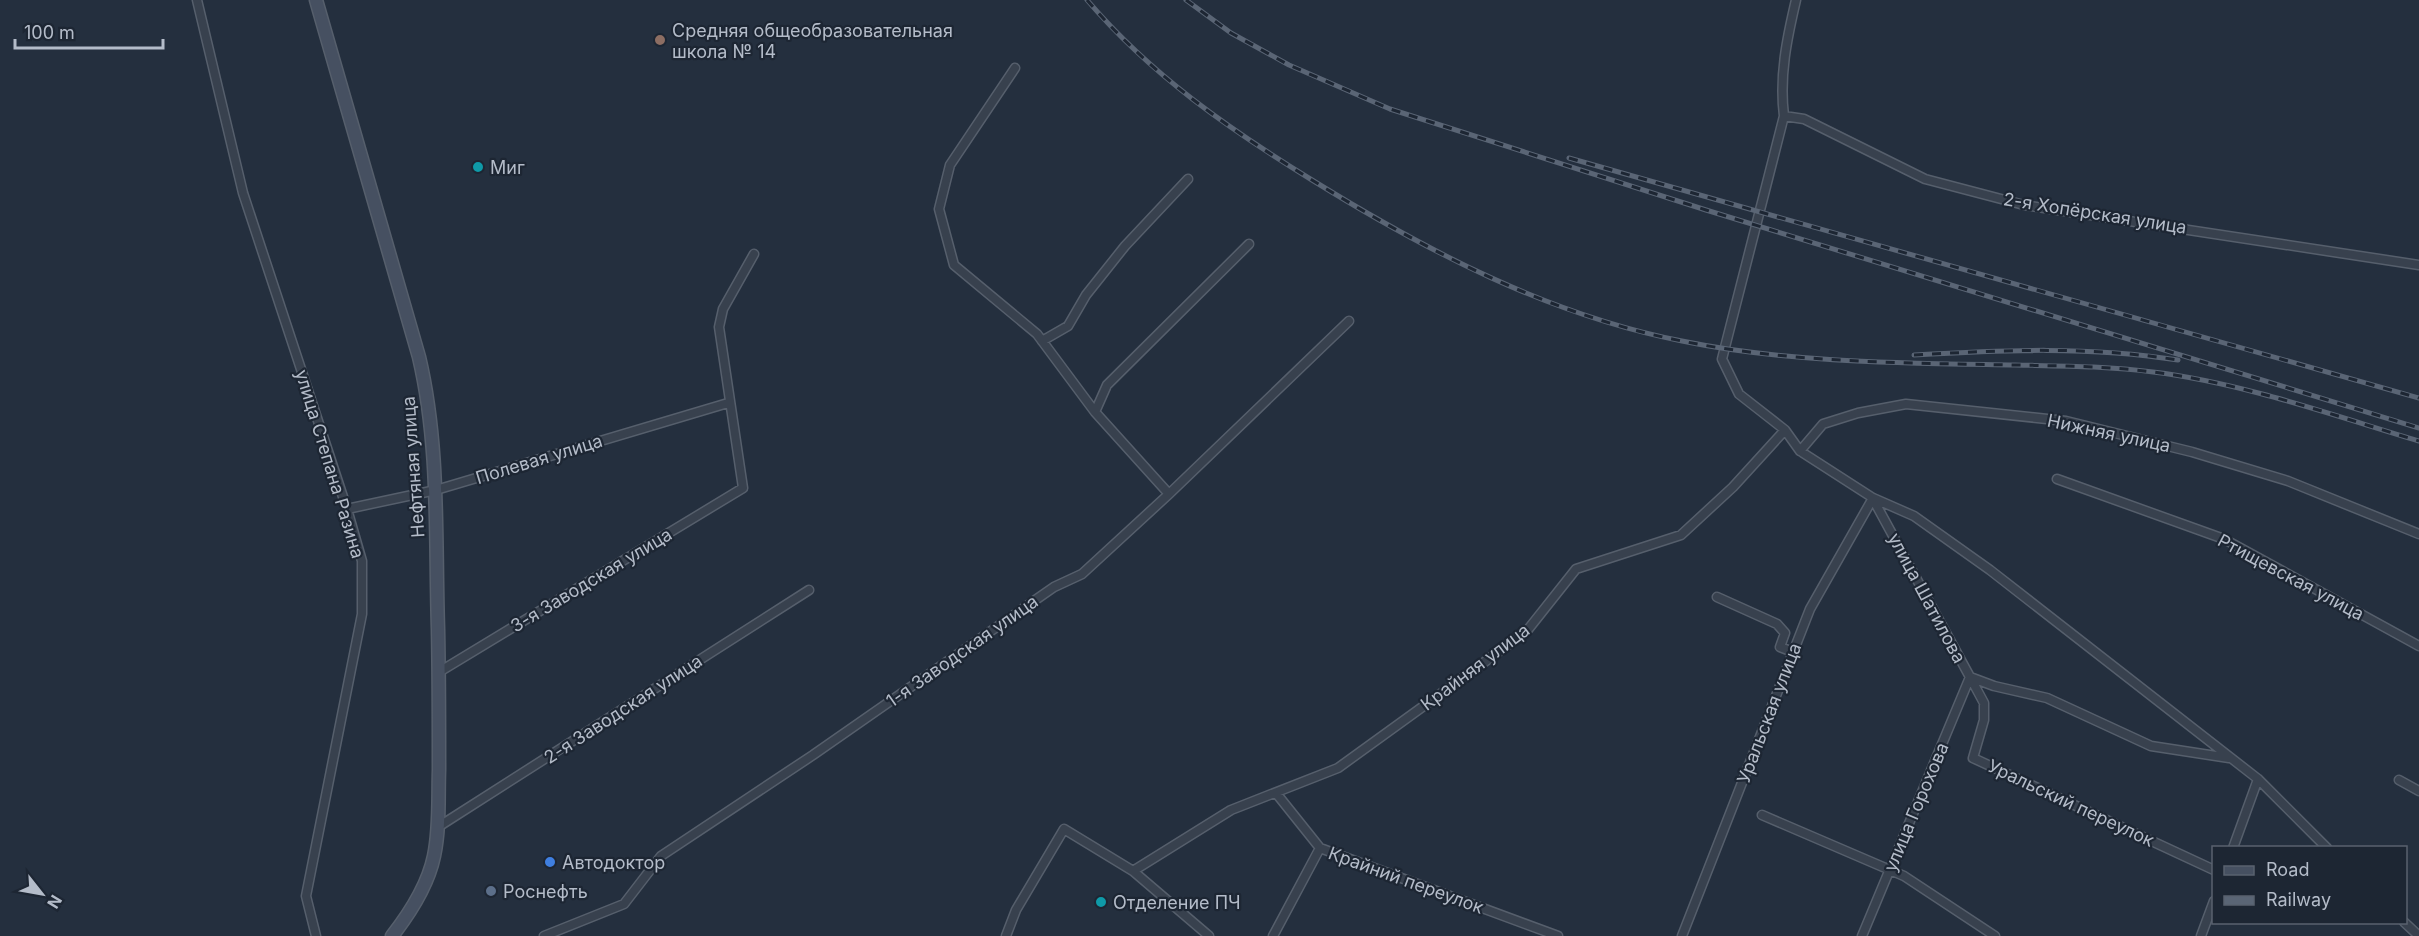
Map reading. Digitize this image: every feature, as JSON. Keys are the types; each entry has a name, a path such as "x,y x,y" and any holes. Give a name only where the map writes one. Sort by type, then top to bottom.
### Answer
{"main road":[{"name":"Нефтяная улица","path":"316,0 419,357 427,391 436,490 440,672 438,827 434,857 426,880 416,902 392,936"}],"street":[{"name":"улица Степана Разина","path":"197,0 243,193 362,561 362,614 306,896 316,936"},
{"path":"1796,0 1787,40 1782,82 1784,116 1722,359 1739,394 1785,430 1800,451"},
{"path":"1015,68 950,165 939,209 954,265 1029,327 1095,412 1169,494"},
{"name":"2-я Хопёрская улица","path":"1784,116 1804,119 1925,179 2024,205 2419,265"},
{"path":"1042,341 1068,326 1086,295 1125,246 1188,179"},
{"path":"1095,412 1107,385 1250,244"},
{"path":"728,403 719,327 723,309 754,254"},
{"name":"1-я Заводская улица","path":"544,936 624,904 661,856 813,755 1054,587 1082,574 1349,321"},
{"name":"Полевая улица","path":"347,510 436,490 728,403"},
{"name":"3-я Заводская улица","path":"440,672 742,488 728,403"},
{"name":"Нижняя улица","path":"1800,451 1823,424 1858,413 1906,404 2066,421 2192,452 2288,482 2419,534"},
{"name":"Крайняя улица","path":"1132,871 1231,810 1338,768 1526,632 1576,569 1681,535 1734,487 1785,430"},
{"name":"улица Шатилова","path":"1800,451 1873,498 1914,516 1990,570 2258,779 2325,846"},
{"name":"Ртищевская улица","path":"2057,479 2224,539 2419,646"},
{"name":"улица Шатилова","path":"1873,498 1970,677 1994,686 2047,698 2151,746 2231,758"},
{"name":"Уральская улица","path":"1682,936 1810,609 1873,498"},
{"name":"2-я Заводская улица","path":"438,827 809,590"},
{"path":"1717,597 1777,624 1785,633 1780,647 1792,652"},
{"name":"улица Горохова","path":"1862,936 1970,677"},
{"name":"Уральский переулок","path":"1970,677 1984,703 1984,720 1973,758 2212,869"},
{"path":"2234,846 2258,779"},
{"path":"2399,780 2419,791"},
{"name":"Крайний переулок","path":"1276,793 1320,848 1558,936"},
{"path":"1762,815 1904,876 1995,936"},
{"path":"1006,936 1016,910 1064,829 1132,871 1209,936"},
{"path":"1272,936 1320,848"},
{"path":"2201,936 2212,906"},
{"path":"2406,924 2419,936"}],"railway":[{"path":"1087,0 1137,53 1164,76 1192,99 1281,161 1355,206 1445,255 1490,277 1584,315 1633,330 1682,341 1764,354 1890,362 2101,367 2187,377 2287,401 2419,441"},
{"path":"1186,0 1231,33 1289,65 1390,109 1706,210 2419,428"},
{"path":"1569,158 2419,398"},
{"path":"1914,355 2079,351 2178,360"}],"place":[{"name":"Средняя общеобразовательная школа № 14","path":"660,40"},
{"name":"Миг","path":"478,167"},
{"name":"Автодоктор","path":"550,862"},
{"name":"Роснефть","path":"491,891"},
{"name":"Отделение ПЧ","path":"1101,902"}]}
